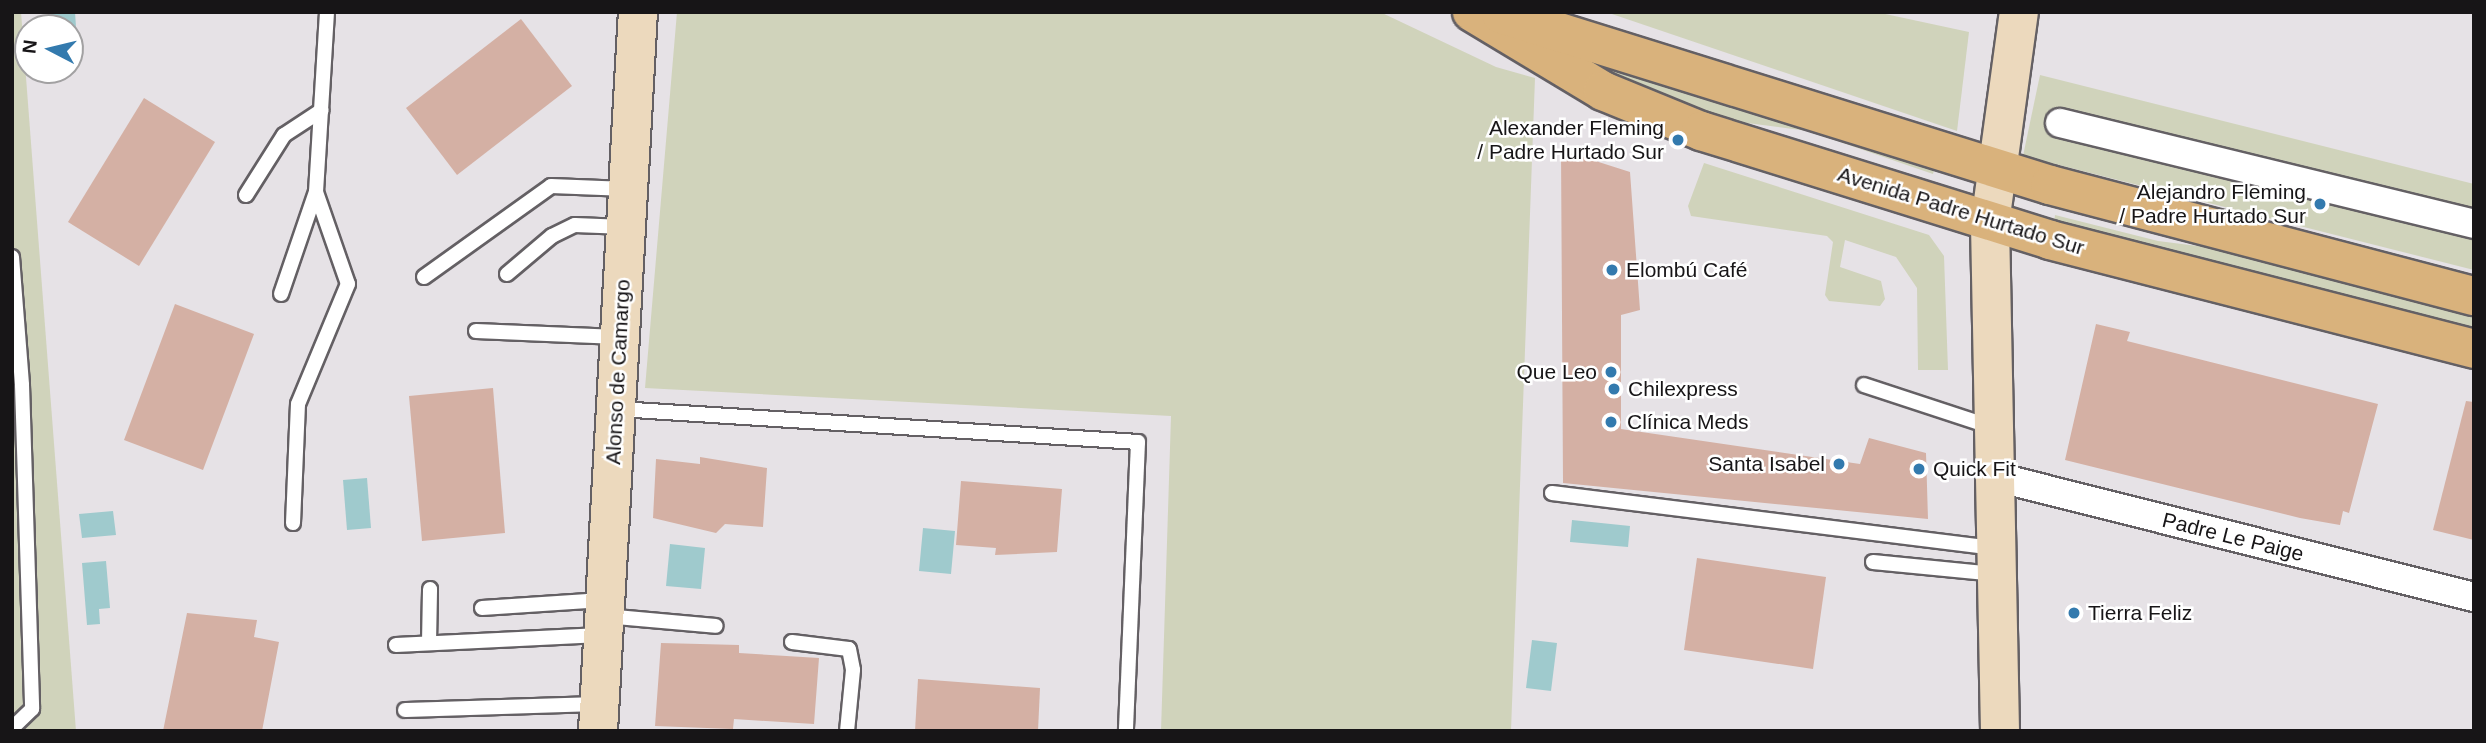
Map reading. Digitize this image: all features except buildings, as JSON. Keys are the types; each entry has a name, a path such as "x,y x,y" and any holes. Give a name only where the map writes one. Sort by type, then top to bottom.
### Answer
{"main road":[{"name":"Avenida Padre Hurtado Sur","path":"1472,12 1641,108 1990,223 2474,349"},
{"path":"1495,12 1549,19 1995,167 2474,296"}],"street":[{"name":"Alonso de Camargo","path":"598,717 638,12"},
{"path":"2000,731 1992,476 1990,223 1995,167 2020,12"},
{"path":"2060,123 2474,224"},
{"name":"Padre Le Paige","path":"1992,476 2474,597"}],"lane":[{"path":"281,294 316,192 327,12"},
{"path":"246,195 284,135 322,110"},
{"path":"424,277 551,187 628,208"},
{"path":"293,523 298,404 348,284 316,192"},
{"path":"507,274 552,236 575,225 628,208"},
{"path":"12,257 32,709 12,728"},
{"path":"476,331 620,337"},
{"path":"1864,385 1992,426"},
{"path":"616,409 1138,442 1126,731"},
{"path":"1552,493 1995,561"},
{"path":"1873,562 1995,561"},
{"path":"429,643 430,589"},
{"path":"482,608 716,626"},
{"path":"396,645 429,643 604,617"},
{"path":"792,642 849,649 853,670 847,731"},
{"path":"405,710 598,717"}],"green space":[{"path":"12,12 21,12 14,14 14,84 27,84 76,731 12,731"},
{"path":"677,12 1380,12 1496,67 1535,78 1511,731 1161,731 1171,416 645,388"},
{"path":"1606,12 1876,12 1969,32 1957,131"},
{"path":"1567,47 1935,166 1933,174 1808,131 1724,120 1622,85"},
{"path":"2040,75 2474,184 2474,270 2023,156"},
{"path":"1704,163 1929,235 1944,256 1948,370 1918,370 1917,288 1896,257 1845,240 1840,267 1881,281 1885,299 1880,306 1829,301 1825,295 1833,242 1827,236 1691,216 1688,206"},
{"path":"2055,215 2158,241 2245,252 2474,306 2474,333 2054,223"}],"water":[{"path":"51,12 75,14 51,14"},
{"path":"367,478 371,528 347,530 343,480"},
{"path":"113,511 116,535 82,538 79,514"},
{"path":"1572,520 1630,526 1628,547 1570,542"},
{"path":"923,528 955,531 951,574 919,571"},
{"path":"670,544 705,548 701,589 666,586"},
{"path":"106,561 110,608 99,609 100,624 87,625 82,563"},
{"path":"1532,640 1557,643 1551,691 1526,688"}],"place":[{"name":"Alexander Fleming / Padre Hurtado Sur","path":"1678,140"},
{"name":"Alejandro Fleming / Padre Hurtado Sur","path":"2320,204"},
{"name":"Elombú Café","path":"1612,270"},
{"name":"Que Leo","path":"1611,372"},
{"name":"Chilexpress","path":"1614,389"},
{"name":"Clínica Meds","path":"1611,422"},
{"name":"Santa Isabel","path":"1839,464"},
{"name":"Quick Fit","path":"1919,469"},
{"name":"Tierra Feliz","path":"2074,613"}]}
